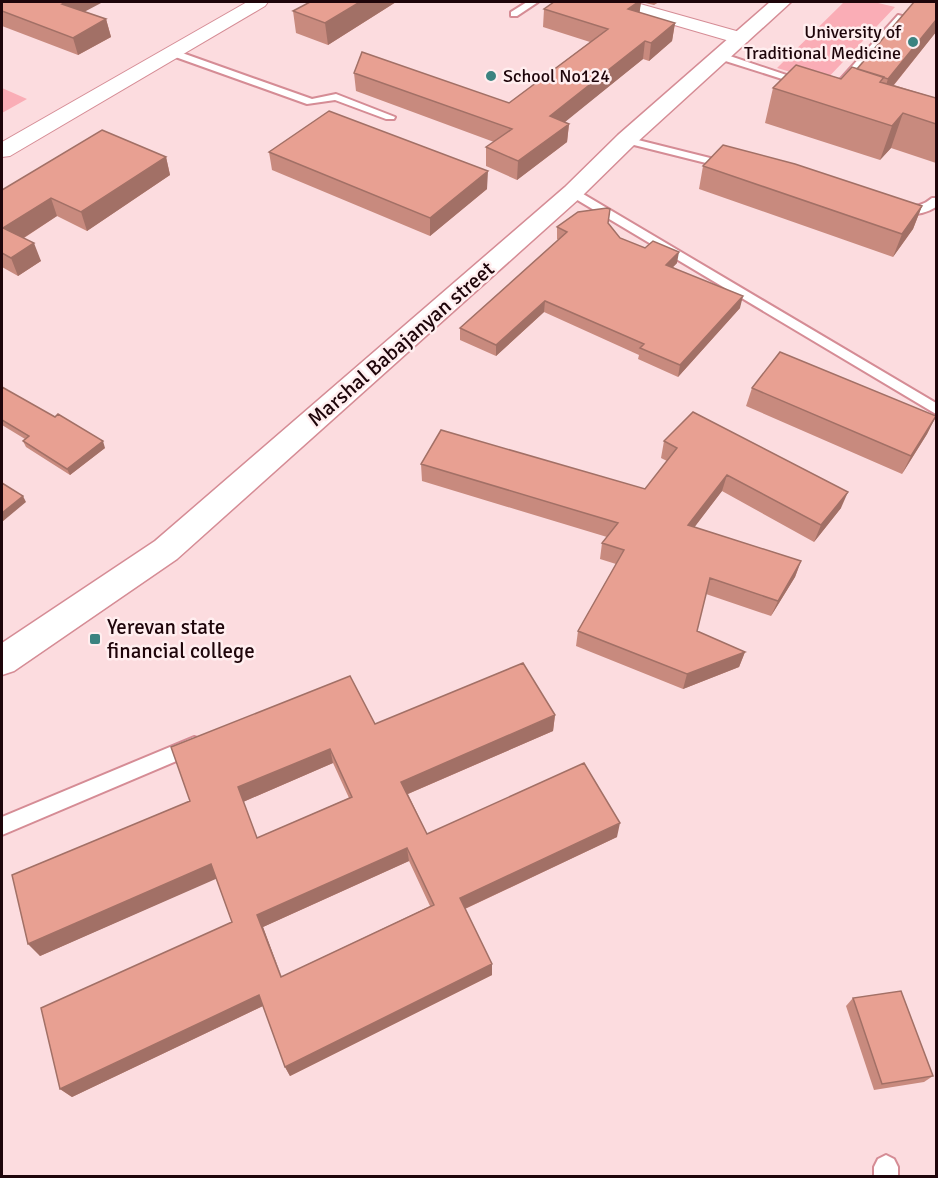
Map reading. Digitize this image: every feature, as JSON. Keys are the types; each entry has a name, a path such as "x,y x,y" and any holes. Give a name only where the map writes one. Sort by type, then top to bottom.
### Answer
{"main road":[{"name":"Marshal Babajanyan street","path":"2,661 166,550 573,192 626,140 781,2"}],"street":[{"path":"2,151 259,2"},
{"path":"615,2 740,38"}],"lane":[{"path":"514,14 532,2"},
{"path":"845,96 834,93 900,17"},
{"path":"171,52 311,102 336,97 390,117"},
{"path":"720,56 811,85"},
{"path":"626,140 746,170"},
{"path":"573,192 936,409"},
{"path":"884,206 919,211 929,208 936,201"},
{"path":"2,826 207,739"}],"shaded area":[{"path":"844,2 874,2 895,7 824,82 777,68"},
{"path":"2,88 27,99 2,113"}],"building":[{"path":"2,2 66,2 62,4 106,19 73,38 2,11"},
{"path":"310,2 360,2 325,23 293,11"},
{"path":"554,2 638,2 628,9 675,23 651,43 645,41 550,116 569,124 518,161 486,147 512,129 354,73 362,52 509,103 608,29 544,9"},
{"path":"914,2 936,2 936,20 888,79 857,69"},
{"path":"796,65 841,79 852,67 884,77 880,82 936,98 936,124 903,113 892,126 773,88"},
{"path":"329,111 488,171 430,218 269,152"},
{"path":"102,130 166,157 81,212 51,198 3,228 34,243 11,258 2,253 2,190"},
{"path":"723,145 795,164 922,206 902,234 703,166"},
{"path":"610,209 608,223 620,238 645,248 653,241 679,252 666,265 743,296 680,365 640,348 644,344 545,301 496,345 460,328 567,232 557,227 578,212"},
{"path":"780,352 936,416 911,456 752,388"},
{"path":"2,387 55,417 58,414 103,441 67,469 23,441 29,436 2,420"},
{"path":"693,412 848,492 821,525 727,475 688,525 801,561 778,601 710,578 697,631 745,652 687,674 578,631 624,550 602,543 618,523 421,464 441,430 645,489 677,448 664,441"},
{"path":"2,483 23,496 2,513"},
{"path":"523,663 555,715 401,782 427,834 584,763 620,823 460,898 492,964 285,1067 259,995 60,1089 41,1008 232,922 211,864 28,944 12,875 190,801 171,747 350,676 375,724","holes":["330,749 352,797 257,838 238,787","407,848 434,905 281,977 257,915"]},
{"path":"901,991 933,1076 882,1084 853,998"}],"place":[{"name":"University of Traditional Medicine","path":"913,42"},
{"name":"School No124","path":"491,76"},
{"name":"Yerevan state financial college","path":"95,639"}]}
